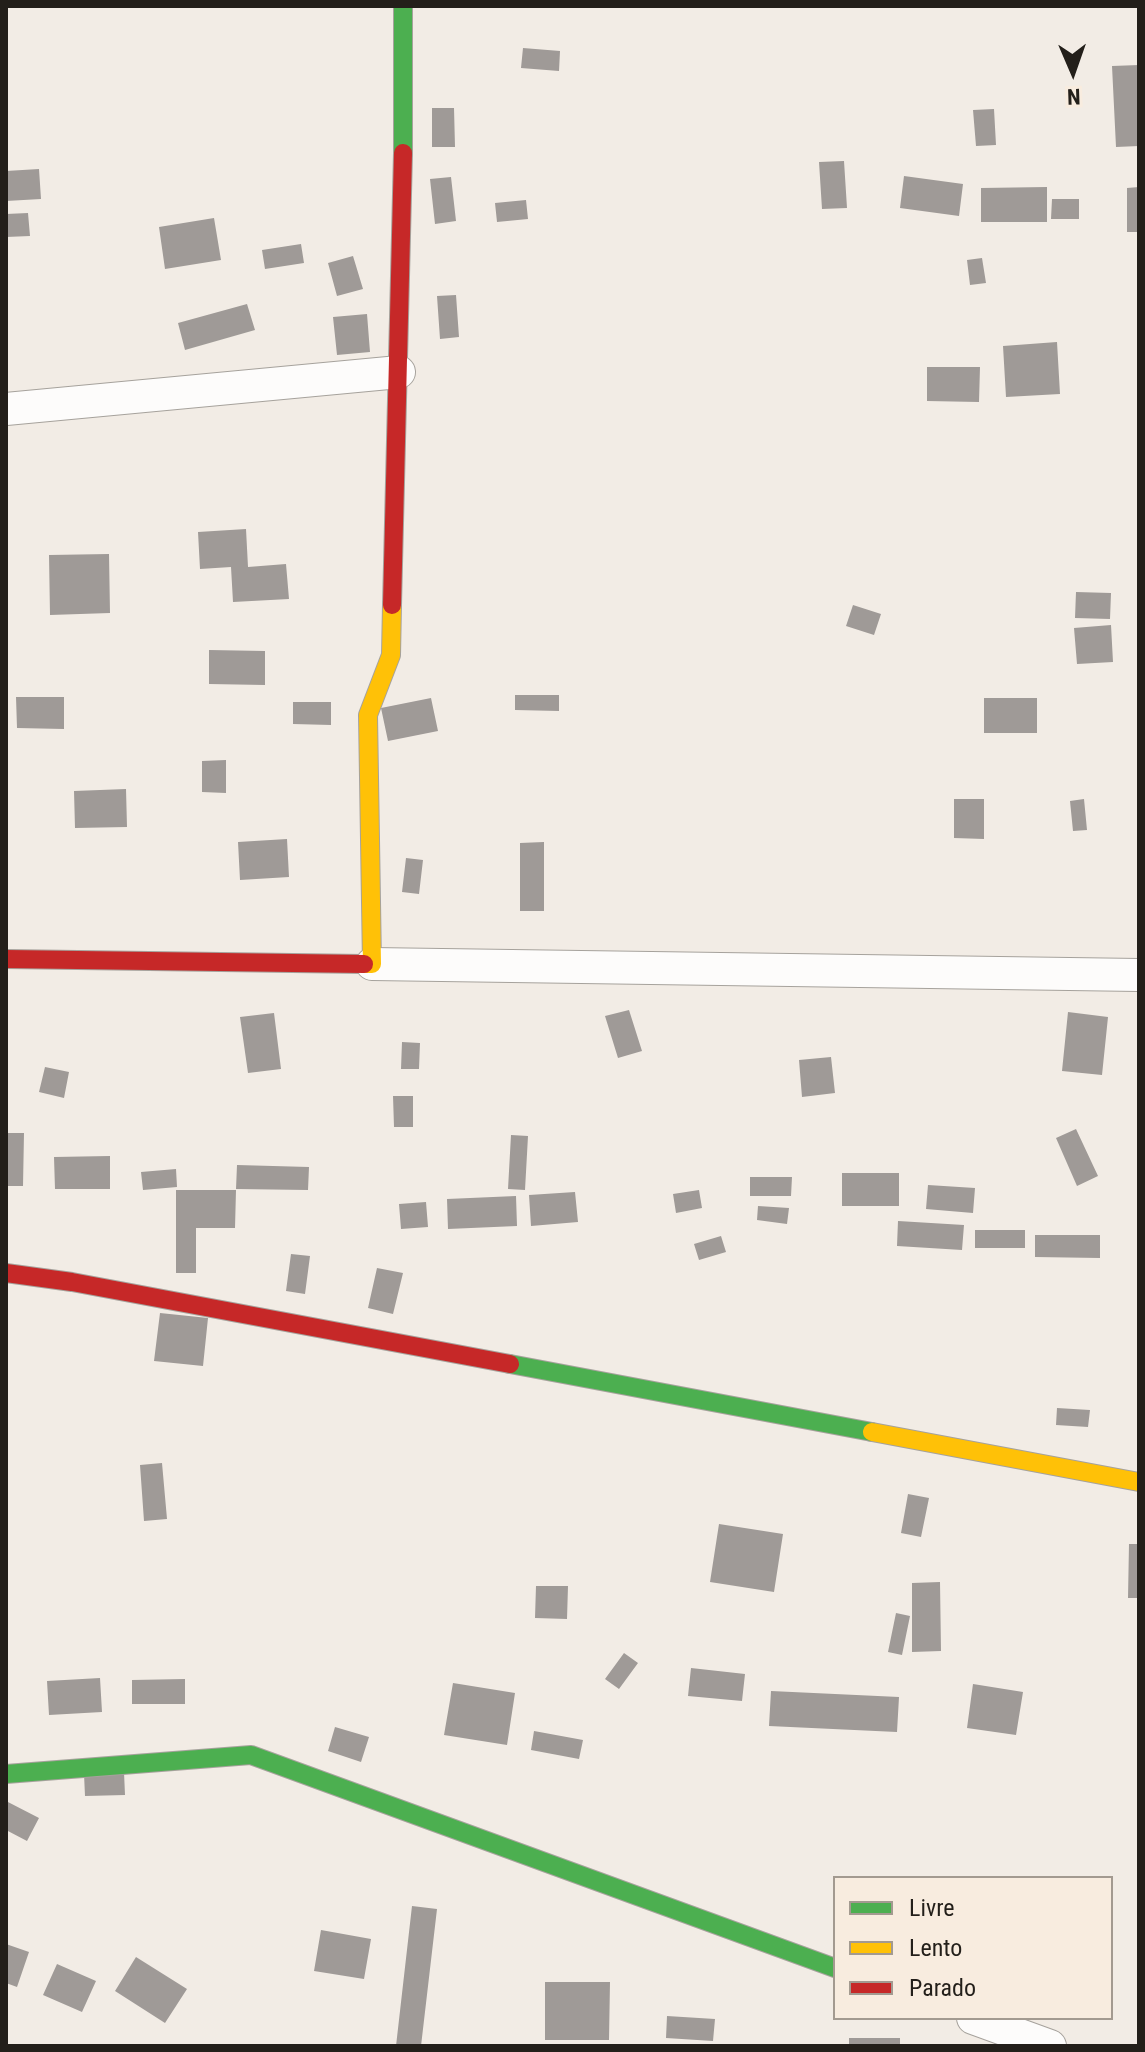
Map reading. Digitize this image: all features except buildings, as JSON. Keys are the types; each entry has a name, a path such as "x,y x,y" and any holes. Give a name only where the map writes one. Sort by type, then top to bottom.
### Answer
{"street":[{"path":"372,964 368,715 391,655 403,225 403,6"},
{"path":"6,409 399,372"},
{"path":"6,959 1139,975"},
{"path":"6,1273 72,1282 1139,1482"},
{"path":"6,1774 251,1755 833,1967"},
{"path":"978,2020 1050,2046"}],"traffic: fast":[{"path":"403,6 403,153"},
{"path":"510,1364 872,1432"},
{"path":"6,1774 251,1755 833,1967"}],"traffic: slow":[{"path":"364,964 372,964 368,715 391,655 392,605"},
{"path":"872,1432 1139,1482"}],"traffic: jam":[{"path":"392,605 403,153"},
{"path":"6,959 364,964"},
{"path":"6,1273 72,1282 510,1364"}]}
